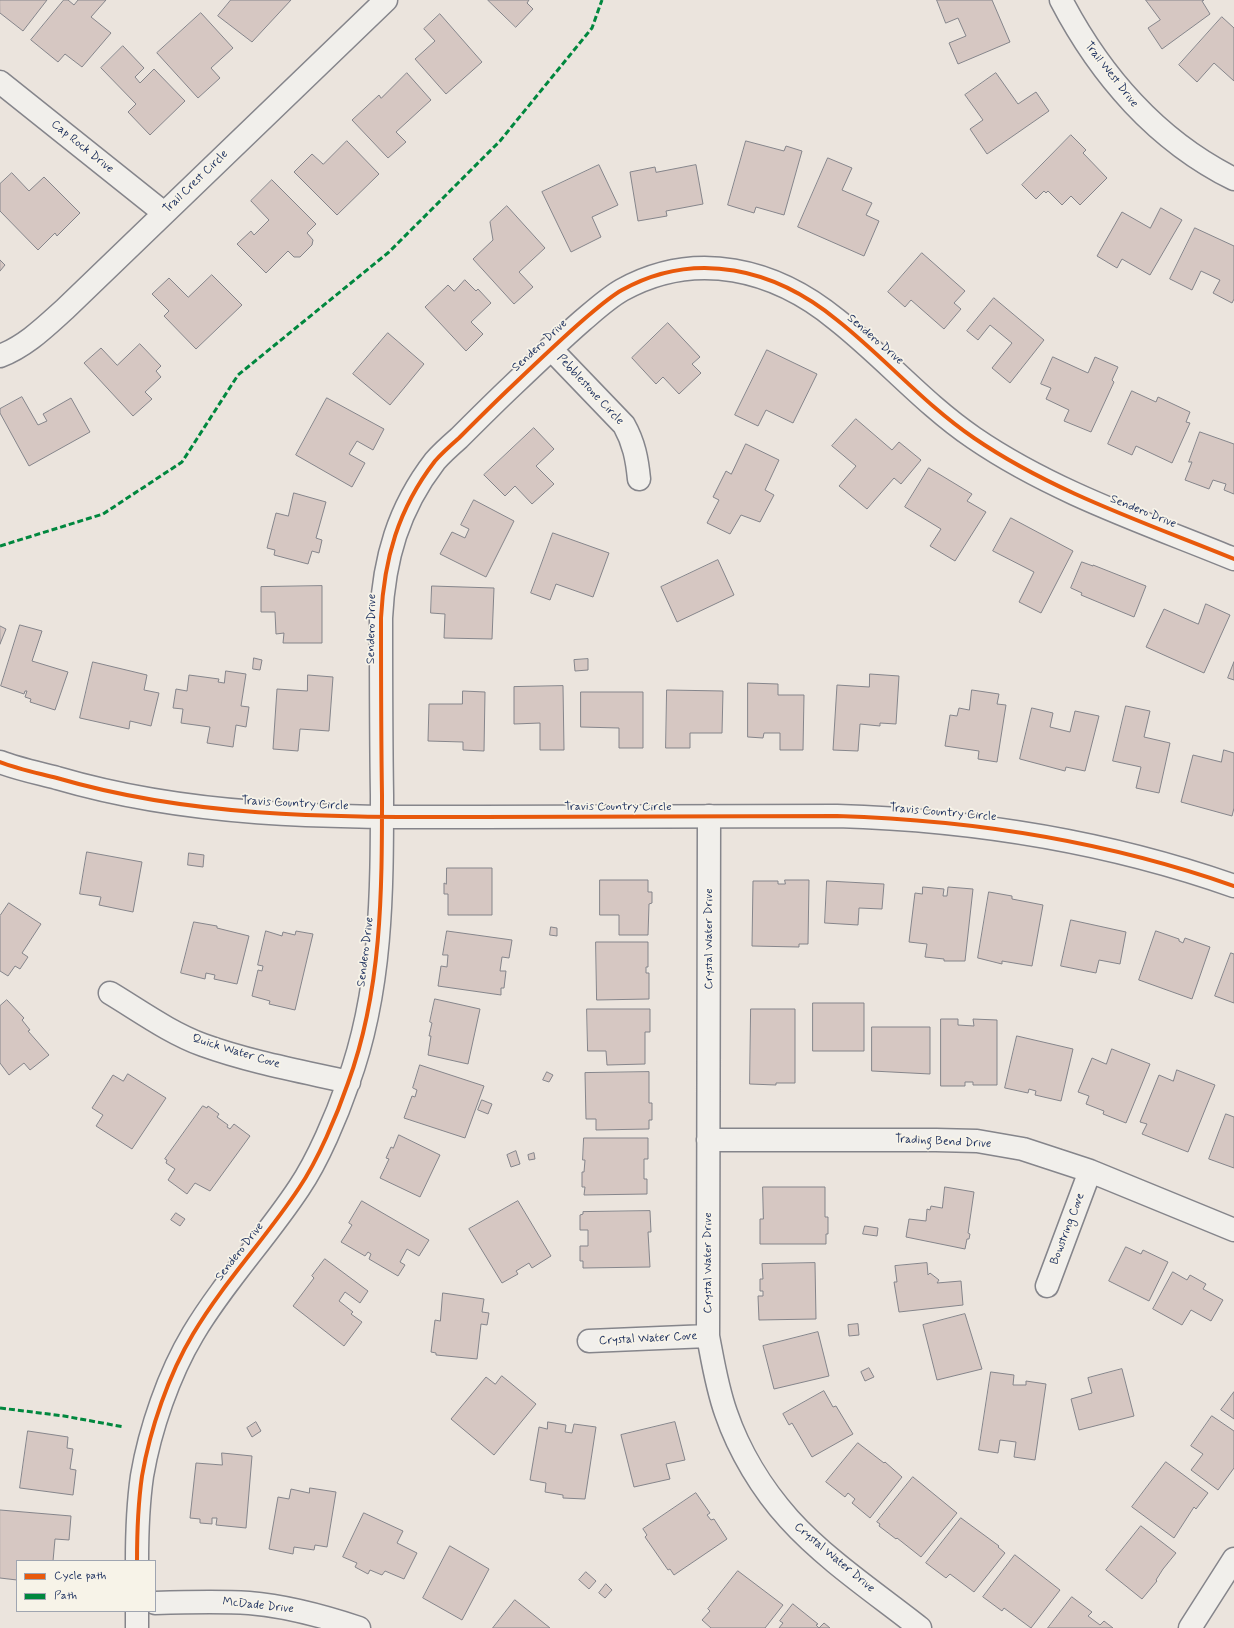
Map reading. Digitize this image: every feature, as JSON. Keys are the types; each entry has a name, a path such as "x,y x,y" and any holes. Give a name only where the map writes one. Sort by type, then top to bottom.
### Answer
{"street":[{"name":"Trail West Drive","path":"1061,0 1077,30 1095,57 1118,88 1146,118 1212,168 1234,179"},
{"name":"Trail Crest Circle","path":"0,356 30,340 65,309 164,213 374,3"},
{"name":"Cap Rock Drive","path":"0,82 164,213"},
{"name":"Sendero Drive","path":"137,1560 138,1517 145,1462 164,1396 186,1346 213,1302 269,1230 301,1185 329,1130 348,1082 369,1004 376,967 380,924 382,817 381,618 383,588 390,551 400,519 436,460 550,348 595,310 621,291 646,279 674,271 702,268 725,268 745,272 788,288 813,301 838,321 957,426 991,449 1074,495 1234,559"},
{"name":"Pebblestone Circle","path":"550,348 624,425 632,439 637,458 639,479"},
{"name":"Travis Country Circle","path":"0,762 85,786 194,807 280,815 382,817 709,816 893,818 956,823 1015,831 1142,858 1234,886"},
{"name":"Crystal Water Drive","path":"709,816 708,1336 717,1383 726,1413 742,1450 764,1487 789,1520 823,1552 920,1628"},
{"name":"Quick Water Cove","path":"110,993 166,1027 203,1045 274,1065 348,1082"},
{"name":"Trading Bend Drive","path":"708,1140 977,1141 1023,1149 1090,1171 1234,1230"},
{"name":"Bowstring Cove","path":"1047,1286 1090,1171"},
{"name":"Crystal Water Cove","path":"589,1341 708,1336"},
{"path":"1190,1628 1234,1559"},
{"name":"McDade Drive","path":"156,1603 250,1603 286,1608 324,1616 359,1628"},
{"path":"137,1612 137,1628"}],"building":[{"path":"0,0 47,0 23,31 0,13"},
{"path":"64,0 68,0 74,5 78,0 106,0 91,17 111,33 82,67 65,54 58,62 31,40"},
{"path":"231,0 291,0 252,42 218,16"},
{"path":"488,0 529,0 527,3 533,9 516,27"},
{"path":"937,0 992,0 1010,42 958,64 949,43 966,36 958,18 946,23"},
{"path":"1146,0 1204,0 1202,1 1210,14 1162,49 1148,28 1160,20"},
{"path":"201,13 233,48 211,68 220,78 198,98 157,53"},
{"path":"440,14 482,62 446,94 415,59 435,41 424,29"},
{"path":"1222,17 1234,28 1234,81 1214,63 1197,82 1179,65"},
{"path":"123,46 144,68 135,77 140,83 154,69 185,101 150,135 128,112 136,104 101,68"},
{"path":"407,73 431,100 396,132 406,142 388,158 352,120 379,95 381,98"},
{"path":"996,73 1018,104 1036,92 1049,111 987,154 970,129 983,120 965,95"},
{"path":"1071,135 1086,150 1083,153 1107,178 1080,205 1071,196 1062,205 1048,191 1046,193 1044,191 1036,199 1022,185"},
{"path":"347,141 379,174 337,215 294,172 312,154 323,164"},
{"path":"746,141 784,151 786,146 802,151 784,215 756,207 754,213 728,205"},
{"path":"828,158 852,168 842,190 872,203 866,215 879,221 864,256 798,227"},
{"path":"599,165 618,205 592,217 601,237 571,252 542,192"},
{"path":"696,165 703,204 666,211 667,216 638,221 630,172 655,167 656,172"},
{"path":"12,173 29,191 44,177 80,213 57,236 55,233 38,250 0,211 0,184"},
{"path":"272,180 316,224 307,233 313,240 312,245 300,257 294,257 288,251 266,273 237,244 251,231 254,235 269,220 251,201"},
{"path":"507,206 545,248 519,272 533,287 514,304 473,259 493,240 490,222"},
{"path":"1161,208 1182,220 1150,275 1122,259 1117,268 1097,256 1122,212 1150,228"},
{"path":"1195,228 1234,246 1234,299 1232,303 1213,293 1220,280 1201,271 1192,290 1170,279"},
{"path":"922,253 965,291 954,303 961,309 944,329 911,300 905,307 888,292"},
{"path":"0,260 5,265 0,271"},
{"path":"212,275 242,305 196,349 164,316 169,311 152,294 169,278 188,297"},
{"path":"465,280 476,291 478,289 491,303 471,322 483,334 466,351 425,307 448,285 454,291"},
{"path":"994,298 1044,340 1010,383 992,368 1012,343 990,325 978,340 967,331"},
{"path":"668,323 700,357 692,364 701,373 679,394 663,377 656,384 632,358"},
{"path":"388,333 424,364 390,405 353,374"},
{"path":"140,344 161,366 156,371 161,377 145,392 152,399 133,416 84,363 101,348 117,365"},
{"path":"767,350 817,374 793,423 766,410 758,426 735,415"},
{"path":"1053,357 1088,373 1095,357 1118,367 1112,380 1114,382 1091,432 1064,421 1069,410 1046,399 1051,388 1041,384"},
{"path":"1132,391 1156,402 1158,397 1190,412 1186,422 1190,423 1172,463 1136,446 1132,455 1108,444"},
{"path":"22,397 38,425 47,421 43,414 71,398 90,432 29,466 0,413 0,409"},
{"path":"327,398 384,429 373,450 357,441 349,454 365,463 352,487 296,455"},
{"path":"856,419 892,450 899,442 921,460 901,484 894,478 867,509 839,486 856,466 832,446"},
{"path":"534,428 554,449 536,466 554,484 532,504 515,486 505,496 484,475"},
{"path":"1200,432 1234,444 1234,494 1224,490 1226,484 1213,480 1209,489 1185,480 1192,462 1189,462"},
{"path":"746,444 779,460 765,490 774,495 760,522 741,515 730,534 707,523 719,500 713,497 726,471 731,474"},
{"path":"929,468 972,494 967,501 986,512 955,561 930,546 941,529 905,507"},
{"path":"294,493 326,502 316,538 322,540 319,553 312,551 308,564 274,555 275,550 267,548 276,513 288,516"},
{"path":"474,500 514,521 486,577 440,554 452,532 465,538 469,529 461,525"},
{"path":"1011,518 1073,551 1041,613 1019,602 1034,572 993,551"},
{"path":"553,533 609,553 593,597 556,584 550,600 531,593"},
{"path":"718,560 734,595 677,622 661,587"},
{"path":"1082,562 1146,586 1134,617 1081,595 1082,593 1071,588"},
{"path":"322,586 322,643 283,643 284,633 276,634 275,612 261,612 261,587"},
{"path":"432,586 494,588 492,639 444,638 445,614 431,613"},
{"path":"1206,604 1230,615 1204,673 1146,647 1164,609 1198,624"},
{"path":"20,625 42,631 32,661 68,672 55,710 30,702 31,699 25,697 27,691 25,691 24,694 1,686"},
{"path":"0,626 6,629 0,644"},
{"path":"254,658 262,660 260,670 253,669"},
{"path":"588,659 588,670 575,671 574,660"},
{"path":"93,662 147,675 144,690 159,693 151,726 130,721 129,729 80,718"},
{"path":"1234,662 1234,680 1228,678"},
{"path":"226,671 246,674 241,706 249,707 246,727 236,725 233,747 207,743 210,727 181,723 183,709 173,708 176,689 187,691 189,675 219,679 218,682 224,683"},
{"path":"870,674 899,676 896,724 880,723 880,726 860,724 858,751 833,750 837,685 869,687"},
{"path":"308,675 333,677 329,731 300,729 298,751 273,749 277,689 307,691"},
{"path":"748,683 778,684 778,695 804,695 803,750 780,750 780,733 764,733 763,738 748,737"},
{"path":"563,686 564,750 540,750 540,723 514,724 514,687"},
{"path":"667,690 723,691 722,733 690,733 690,748 666,748"},
{"path":"972,690 999,694 997,704 1006,705 997,762 978,759 979,751 945,746 950,715 957,716 959,708 969,710"},
{"path":"463,691 485,692 484,751 463,750 463,742 428,741 429,704 462,704"},
{"path":"581,692 643,692 643,748 619,748 619,728 581,727"},
{"path":"1126,706 1150,711 1144,737 1170,743 1159,793 1136,788 1141,767 1113,761"},
{"path":"1032,708 1053,713 1050,727 1070,732 1075,711 1099,716 1085,771 1066,767 1065,771 1020,759"},
{"path":"1224,750 1234,753 1234,808 1232,816 1181,802 1193,755 1221,762"},
{"path":"87,852 142,862 133,912 99,905 101,897 80,894"},
{"path":"189,853 204,855 203,867 188,865"},
{"path":"447,868 492,868 492,915 448,915 448,894 444,894 444,883 446,884"},
{"path":"600,880 648,880 648,892 652,892 652,903 649,904 648,935 619,935 619,915 600,915"},
{"path":"785,880 809,880 808,944 799,944 799,947 752,946 753,881 778,881 778,884 785,884"},
{"path":"827,881 884,884 882,909 859,908 858,925 825,923"},
{"path":"923,887 944,889 943,896 947,896 948,887 973,889 965,961 944,961 944,959 925,957 927,944 909,942 915,893 922,894"},
{"path":"989,892 1012,896 1012,899 1043,905 1032,966 1002,961 1002,964 978,958"},
{"path":"9,903 41,924 22,953 28,957 20,969 15,966 8,976 0,971 0,916"},
{"path":"1071,920 1126,932 1120,964 1099,960 1096,973 1061,966"},
{"path":"194,922 217,926 217,928 249,936 237,984 214,979 215,975 206,973 205,979 181,973"},
{"path":"551,927 557,928 557,936 550,935"},
{"path":"266,931 282,936 283,932 295,935 296,931 313,934 295,1010 269,1004 270,1001 252,996 258,970 262,971 263,966 258,965"},
{"path":"447,931 512,940 509,958 502,957 500,971 506,971 504,988 501,988 501,995 438,986 441,966 447,967 448,955 443,955"},
{"path":"1156,931 1179,939 1179,941 1183,943 1185,938 1210,947 1192,999 1139,980"},
{"path":"596,942 648,942 648,967 646,967 646,973 649,973 649,999 597,1000"},
{"path":"1231,953 1234,954 1234,1003 1215,996"},
{"path":"435,999 480,1009 468,1064 428,1055 431,1036 429,1036 432,1023 430,1022"},
{"path":"7,1000 24,1018 22,1020 30,1030 28,1031 49,1055 30,1070 24,1063 9,1075 0,1063 0,1006"},
{"path":"813,1003 864,1003 864,1051 813,1051"},
{"path":"587,1009 650,1009 650,1032 645,1032 645,1064 607,1065 606,1051 588,1051"},
{"path":"751,1009 795,1009 795,1083 776,1083 776,1085 750,1084"},
{"path":"941,1019 958,1019 958,1025 974,1026 973,1019 997,1020 997,1085 973,1085 973,1082 965,1082 965,1086 941,1086"},
{"path":"872,1027 930,1027 930,1074 872,1071"},
{"path":"1017,1036 1073,1049 1061,1101 1035,1095 1036,1091 1029,1089 1028,1093 1005,1088"},
{"path":"1112,1049 1150,1064 1126,1123 1103,1114 1104,1111 1086,1104 1089,1096 1078,1092 1092,1058 1106,1064"},
{"path":"420,1065 484,1086 465,1138 404,1118 412,1096 415,1097 417,1090 413,1088"},
{"path":"1177,1070 1215,1085 1188,1152 1142,1134 1147,1124 1140,1122 1159,1075 1173,1081"},
{"path":"547,1072 553,1075 549,1082 543,1080"},
{"path":"649,1072 649,1103 652,1103 652,1120 649,1120 649,1129 596,1130 596,1119 586,1119 585,1073"},
{"path":"128,1074 166,1098 132,1149 96,1126 103,1115 92,1108 113,1075 123,1081"},
{"path":"482,1100 492,1104 488,1114 478,1110"},
{"path":"203,1106 207,1108 208,1106 219,1114 217,1117 228,1125 227,1127 230,1129 234,1124 250,1136 210,1191 195,1183 187,1194 168,1180 175,1169 166,1163 167,1160 165,1159"},
{"path":"1226,1114 1234,1117 1234,1168 1209,1159"},
{"path":"399,1135 440,1155 420,1197 380,1178 389,1159 386,1158"},
{"path":"584,1138 648,1138 648,1159 644,1159 644,1179 647,1179 647,1194 584,1195 585,1187 582,1187 582,1172 584,1172 585,1160 583,1160"},
{"path":"516,1151 520,1164 511,1167 507,1155"},
{"path":"534,1153 535,1159 529,1160 528,1155"},
{"path":"763,1187 825,1187 825,1217 828,1217 828,1234 826,1234 826,1244 760,1244 760,1219 763,1219"},
{"path":"945,1187 974,1192 968,1233 970,1234 969,1239 967,1239 965,1249 906,1237 909,1219 926,1221 927,1209 930,1210 931,1206 942,1208"},
{"path":"362,1201 429,1240 419,1256 407,1249 400,1262 405,1265 398,1276 369,1259 371,1254 368,1252 365,1256 341,1242 352,1225 349,1223"},
{"path":"518,1201 551,1256 532,1268 529,1263 516,1271 518,1274 502,1283 469,1229"},
{"path":"650,1211 651,1232 648,1232 650,1267 583,1268 583,1261 580,1261 580,1246 588,1246 588,1230 580,1230 580,1215 583,1214 583,1212"},
{"path":"176,1213 185,1219 180,1226 171,1220"},
{"path":"865,1226 878,1228 877,1236 863,1234"},
{"path":"1126,1247 1141,1254 1143,1250 1168,1262 1149,1301 1109,1281"},
{"path":"325,1259 368,1291 360,1303 345,1292 339,1301 353,1312 351,1314 362,1322 344,1346 293,1306 314,1278 312,1276"},
{"path":"815,1263 816,1319 759,1320 758,1296 763,1296 763,1291 760,1291 760,1279 763,1279 762,1264"},
{"path":"927,1263 928,1275 930,1273 939,1280 937,1283 961,1281 963,1305 899,1312 894,1282 897,1282 895,1266"},
{"path":"1173,1272 1187,1280 1190,1275 1206,1284 1203,1289 1223,1300 1211,1321 1191,1310 1182,1325 1153,1309"},
{"path":"443,1293 484,1299 482,1312 489,1313 487,1325 481,1324 477,1359 436,1355 436,1353 431,1352 435,1320 440,1321"},
{"path":"965,1314 982,1369 937,1380 923,1325"},
{"path":"858,1324 859,1335 849,1336 848,1325"},
{"path":"818,1332 829,1376 774,1389 763,1346"},
{"path":"869,1368 874,1377 865,1381 861,1372"},
{"path":"1122,1369 1134,1416 1079,1430 1071,1399 1092,1393 1088,1378"},
{"path":"991,1372 1014,1375 1013,1385 1026,1385 1026,1381 1046,1384 1035,1460 1014,1457 1016,1442 1000,1440 998,1453 979,1450"},
{"path":"502,1376 536,1404 494,1455 451,1419 486,1377 495,1384"},
{"path":"824,1391 833,1407 836,1406 853,1434 812,1457 792,1423 789,1425 783,1414"},
{"path":"1234,1392 1234,1419 1221,1410"},
{"path":"1212,1416 1234,1431 1234,1468 1218,1490 1191,1470 1203,1454 1191,1446"},
{"path":"256,1422 261,1431 252,1437 247,1428"},
{"path":"548,1422 566,1425 565,1432 572,1433 574,1424 596,1427 585,1499 563,1498 563,1495 545,1492 546,1483 530,1480 539,1427 547,1429"},
{"path":"675,1422 685,1460 666,1464 670,1479 634,1487 621,1435"},
{"path":"28,1431 68,1437 67,1448 73,1449 70,1469 76,1470 73,1495 20,1488"},
{"path":"858,1443 884,1463 885,1462 902,1477 870,1518 852,1503 855,1499 848,1493 845,1497 826,1482"},
{"path":"222,1453 252,1456 246,1528 216,1525 217,1518 212,1518 212,1524 200,1523 200,1519 190,1518 196,1463 222,1465"},
{"path":"1166,1462 1208,1493 1196,1509 1194,1507 1174,1538 1132,1507"},
{"path":"913,1477 957,1513 921,1557 879,1526 880,1524 877,1522"},
{"path":"310,1488 336,1492 327,1547 315,1545 314,1550 294,1547 293,1554 269,1549 278,1497 289,1499 291,1489 309,1493"},
{"path":"696,1493 710,1513 707,1515 711,1520 714,1519 727,1539 674,1575 670,1569 668,1570 645,1537 647,1535 643,1529"},
{"path":"0,1510 71,1516 69,1540 55,1539 53,1560 16,1560 16,1580 0,1578"},
{"path":"364,1513 403,1531 397,1543 417,1553 404,1579 385,1571 382,1575 370,1570 368,1574 355,1567 357,1563 343,1557"},
{"path":"961,1518 999,1546 998,1547 1005,1553 974,1592 950,1574 946,1578 926,1563"},
{"path":"1141,1526 1176,1553 1163,1569 1156,1580 1157,1581 1142,1599 1106,1570"},
{"path":"450,1546 489,1569 462,1620 423,1598"},
{"path":"1015,1555 1060,1590 1031,1628 1004,1608 1002,1611 983,1597"},
{"path":"738,1571 783,1605 765,1628 711,1628 702,1620 710,1611 708,1609"},
{"path":"586,1572 596,1581 589,1589 579,1580"},
{"path":"606,1584 612,1590 605,1598 599,1593"},
{"path":"1072,1597 1092,1612 1088,1616 1100,1625 1104,1621 1113,1628 1048,1628"},
{"path":"515,1600 550,1628 493,1628"},
{"path":"793,1604 818,1624 816,1625 819,1628 779,1628 783,1623 780,1621"},
{"path":"824,1623 830,1628 819,1628"}],"marked path":[{"path":"0,546 103,514 182,462 238,375 389,252 500,141 592,28 602,0"},
{"path":"0,1408 64,1416 124,1427"}],"cycle path":[{"path":"137,1560 142,1476 155,1421 168,1384 184,1350 205,1315 231,1278 273,1225 306,1177 333,1123 359,1048 368,1012 378,940 382,831 381,618 386,575 395,535 411,497 435,461 505,392 564,337 597,308 622,290 650,277 678,270 706,268 734,270 761,277 788,288 813,302 854,334 956,425 1004,457 1068,491 1234,559"},
{"path":"0,762 21,769 110,791 162,801 268,813 374,817 837,816 938,822 988,828 1088,845 1186,870 1234,886"}]}
